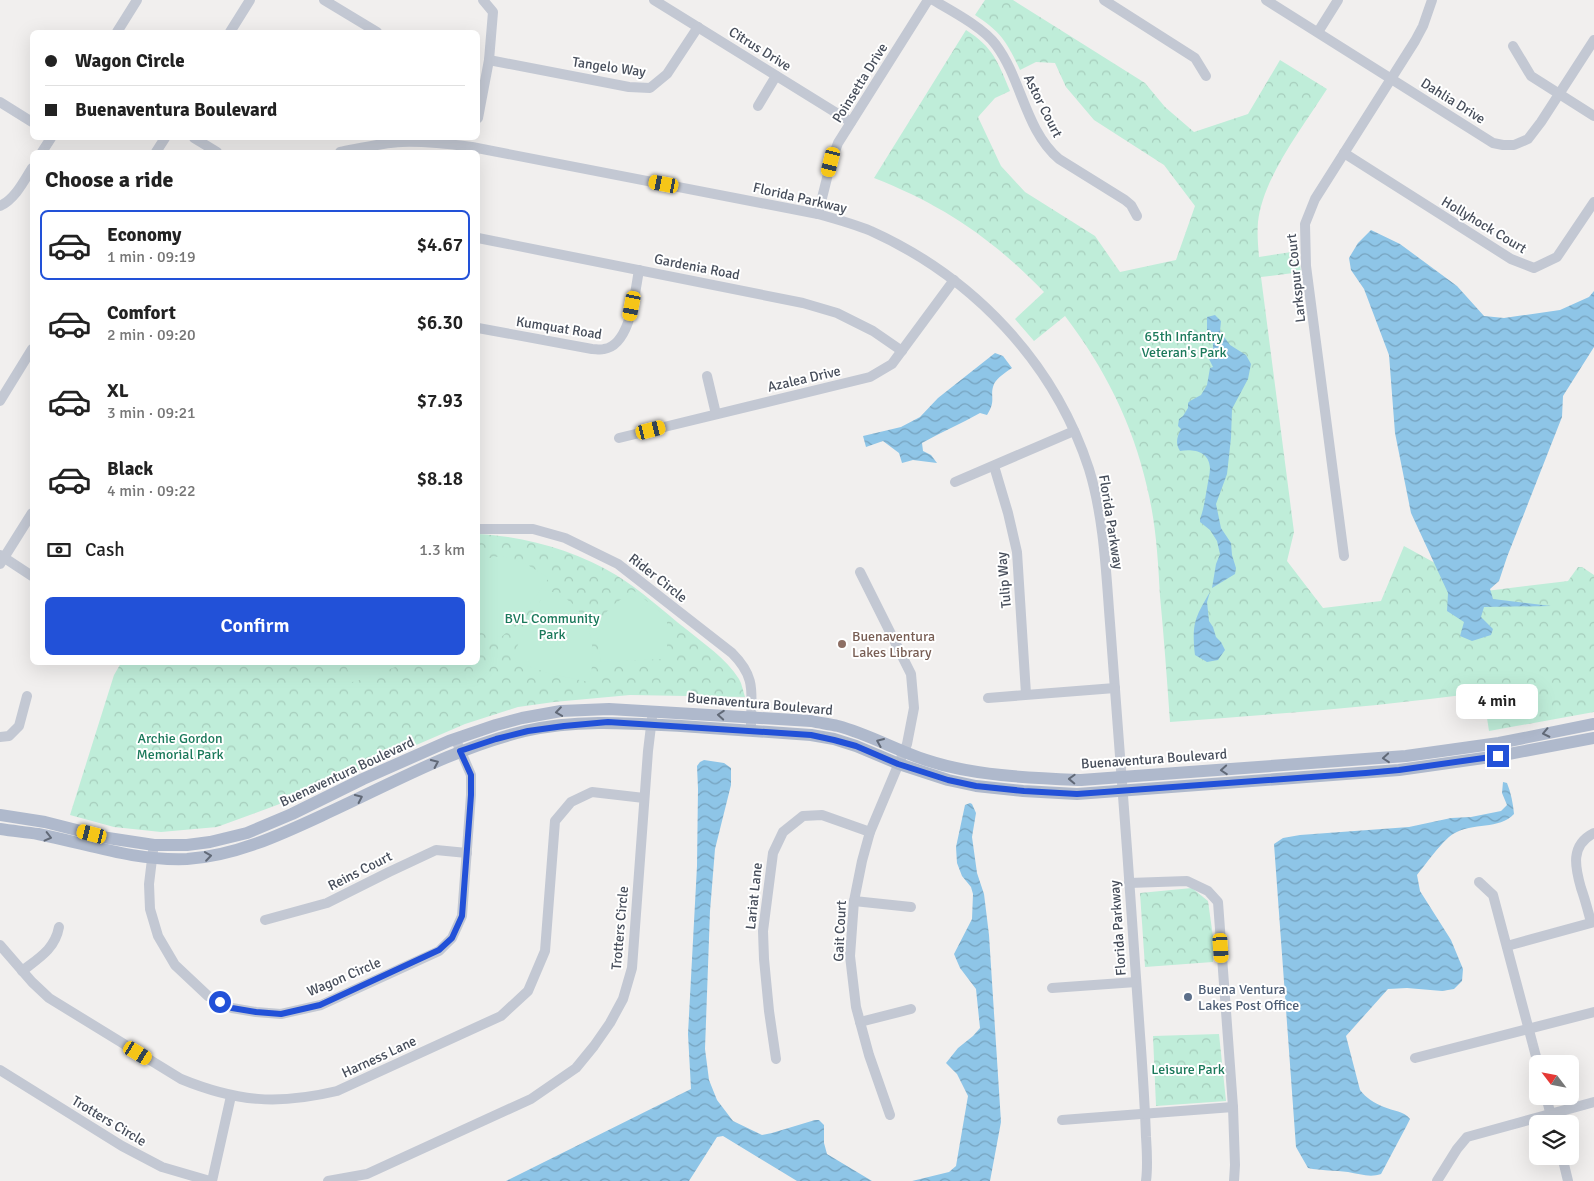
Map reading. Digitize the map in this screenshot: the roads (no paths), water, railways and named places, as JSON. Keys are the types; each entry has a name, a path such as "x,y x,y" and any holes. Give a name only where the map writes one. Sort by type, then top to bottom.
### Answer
{"main road":[{"name":"Buenaventura Boulevard","path":"0,815 45,822 108,838 154,845 187,845 210,842 247,833 455,739 496,725 561,711 609,709 811,721 838,726 862,734 928,761 981,772 1031,778 1122,784 1399,770 1498,756 1594,738"},
{"name":"Buenaventura Boulevard","path":"0,829 38,834 101,850 152,858 188,858 220,854 248,847 298,826 460,751 528,731 608,722 811,735 856,746 898,764 948,780 976,786 1077,794 1122,784 1406,756 1499,743 1594,724"}],"street":[{"path":"118,30 137,0"},
{"path":"231,30 250,0"},
{"path":"324,0 373,30"},
{"path":"480,107 489,60 493,12 484,0"},
{"name":"Citrus Drive","path":"654,0 851,122"},
{"name":"Poinsetta Drive","path":"818,214 831,162 838,143 928,0"},
{"name":"Astor Court","path":"933,0 985,34 996,45 1037,132 1052,153 1125,200 1137,216"},
{"path":"1104,0 1195,58 1206,76"},
{"name":"Dahlia Drive","path":"1266,0 1493,143 1503,145 1514,146 1528,139 1594,40"},
{"path":"1318,32 1338,0"},
{"name":"Larkspur Court","path":"1344,556 1306,266 1305,224 1315,198 1419,34 1432,0"},
{"name":"Tangelo Way","path":"489,60 629,87 650,88 667,74 698,27"},
{"path":"1513,46 1530,76 1594,116"},
{"path":"758,106 776,76"},
{"path":"0,102 30,121"},
{"path":"197,140 214,150"},
{"name":"Florida Parkway","path":"350,150 402,142 439,142 472,146 818,214 868,230 898,244 925,260 981,302 1013,334 1051,388 1074,431 1089,470 1097,504 1105,558 1130,883 1145,1114 1146,1181"},
{"name":"Hollyhock Court","path":"1344,153 1511,259 1534,268 1557,257 1594,202"},
{"path":"0,206 22,186 30,172"},
{"name":"Gardenia Road","path":"480,238 803,303 836,313 873,331 902,350"},
{"name":"Kumquat Road","path":"480,328 592,350 606,350 620,339 629,324 639,270"},
{"name":"Azalea Drive","path":"619,438 870,377 892,364 954,280"},
{"path":"0,401 30,352"},
{"path":"707,376 716,414"},
{"path":"956,482 1074,431"},
{"name":"Tulip Way","path":"994,466 1008,512 1017,552 1026,694"},
{"path":"30,515 1,559 30,575"},
{"name":"Rider Circle","path":"480,529 533,529 565,538 618,564 732,653 742,663 748,673 752,689 750,731"},
{"name":"Gait Court","path":"860,572 911,674 914,708 907,744 870,832 862,861 854,901 850,956 856,1007 869,1055 890,1115"},
{"path":"988,698 1115,688"},
{"path":"0,737 9,736 19,726 27,696"},
{"name":"Trotters Circle","path":"328,1181 367,1174 531,1099 576,1068 610,1023 623,999 632,968 652,711"},
{"name":"Wagon Circle","path":"154,845 148,884 150,909 158,936 175,965 208,996 232,1008 281,1014 320,1005 439,950 452,938 462,916 471,775 455,739"},
{"name":"Harness Lane","path":"0,945 41,991 64,1009 172,1074 204,1089 231,1096 256,1100 309,1098 337,1091 502,1016 528,991 545,951 555,821 571,802 592,792 644,798"},
{"name":"Lariat Lane","path":"776,1060 768,1011 763,931 773,854 783,832 804,816 822,815 870,832"},
{"path":"1507,946 1593,922 1576,868 1576,855 1580,844 1594,833"},
{"name":"Reins Court","path":"265,920 327,903 436,850 466,853"},
{"path":"1130,883 1187,880 1208,891 1218,902 1232,1107 1234,1181"},
{"path":"1479,882 1493,895 1536,1055"},
{"path":"854,901 911,907"},
{"path":"22,971 52,947 58,936 59,926"},
{"path":"1052,988 1136,982"},
{"path":"860,1022 911,1009"},
{"path":"1415,1058 1594,1012"},
{"name":"Trotters Circle","path":"0,1070 122,1146 162,1167 211,1181"},
{"path":"211,1181 231,1096"},
{"path":"1562,1115 1594,1102"},
{"path":"1062,1120 1232,1107"},
{"path":"1437,1181 1457,1149 1467,1137 1529,1124"},
{"path":"1564,1165 1568,1181"}],"water":[{"path":"1371,230 1400,244 1457,286 1484,316 1504,318 1560,310 1589,297 1594,291 1594,347 1563,396 1562,417 1499,581 1490,589 1493,599 1551,606 1484,607 1481,617 1493,629 1491,635 1472,641 1460,636 1464,622 1447,611 1448,593 1411,513 1395,433 1389,355 1364,289 1351,270 1349,258 1358,243"},
{"path":"1215,315 1221,321 1220,331 1230,345 1246,355 1251,364 1248,379 1232,409 1227,474 1216,504 1221,528 1231,543 1236,568 1235,574 1212,588 1216,564 1220,554 1217,541 1210,530 1200,522 1209,475 1209,462 1200,452 1180,451 1177,443 1181,429 1178,426 1179,419 1188,408 1188,403 1201,395 1207,385 1210,368 1213,367 1209,359 1213,352 1213,340 1207,330 1207,317"},
{"path":"995,353 1003,356 1012,368 999,377 994,384 992,406 987,415 980,413 922,443 923,451 931,455 937,463 913,460 902,463 899,453 883,441 866,447 863,436 901,427 920,417 938,398"},
{"path":"1210,592 1207,602 1209,621 1216,637 1225,650 1218,660 1207,662 1195,655 1194,629 1200,609"},
{"path":"704,760 724,763 731,768 731,785 715,849 710,911 705,1049 709,1080 717,1100 733,1121 762,1135 819,1120 824,1125 824,1143 827,1154 872,1181 797,1181 723,1136 717,1137 689,1181 506,1181 691,1089 688,1034 697,866 697,766"},
{"path":"1503,782 1507,783 1512,798 1514,814 1501,822 1461,830 1453,834 1439,847 1417,875 1420,891 1451,940 1463,969 1462,981 1454,989 1442,991 1407,988 1388,989 1346,1036 1360,1090 1374,1102 1408,1116 1410,1119 1406,1127 1381,1174 1369,1176 1343,1171 1308,1168 1296,1147 1274,844 1283,838 1300,835 1409,827 1451,818 1471,817 1501,811 1507,805 1502,793"},
{"path":"970,803 976,813 972,837 977,873 984,894 989,935 1001,1122 990,1181 912,1181 949,1172 956,1166 968,1096 957,1074 946,1063 958,1048 980,1028 976,989 960,968 954,954 972,919 973,894 971,887 962,876 957,863 956,847 965,805"}],"place":[{"name":"Buenaventura Lakes Library","path":"842,644"},
{"name":"Buena Ventura Lakes Post Office","path":"1188,997"}],"park label":[{"name":"65th Infantry Veteran's Park","path":"1184,344"},
{"name":"BVL Community Park","path":"552,626"},
{"name":"Archie Gordon Memorial Park","path":"180,746"},
{"name":"Leisure Park","path":"1188,1069"}]}
